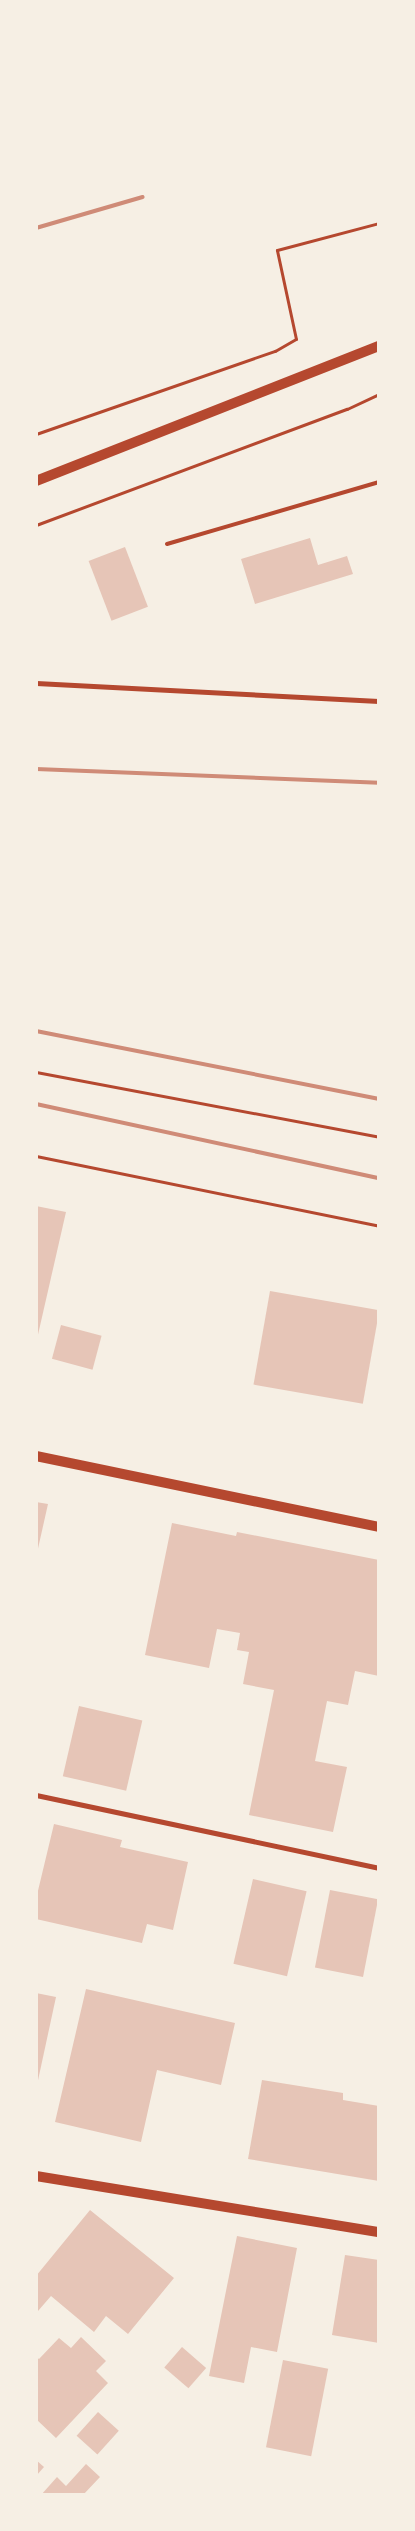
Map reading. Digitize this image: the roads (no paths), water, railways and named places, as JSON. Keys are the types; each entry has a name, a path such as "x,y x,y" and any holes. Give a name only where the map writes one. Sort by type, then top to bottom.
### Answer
{"main road":[{"path":"36,480 379,346"},
{"path":"36,1456 379,1527"},
{"path":"36,2176 379,2232"}],"street":[{"path":"36,683 379,701"},
{"path":"36,1795 379,1868"}],"lane":[{"path":"167,544 379,482"}],"railway":[{"path":"36,228 143,197"},
{"path":"36,769 379,783"},
{"path":"36,1031 379,1099"},
{"path":"36,1104 379,1178"}]}
